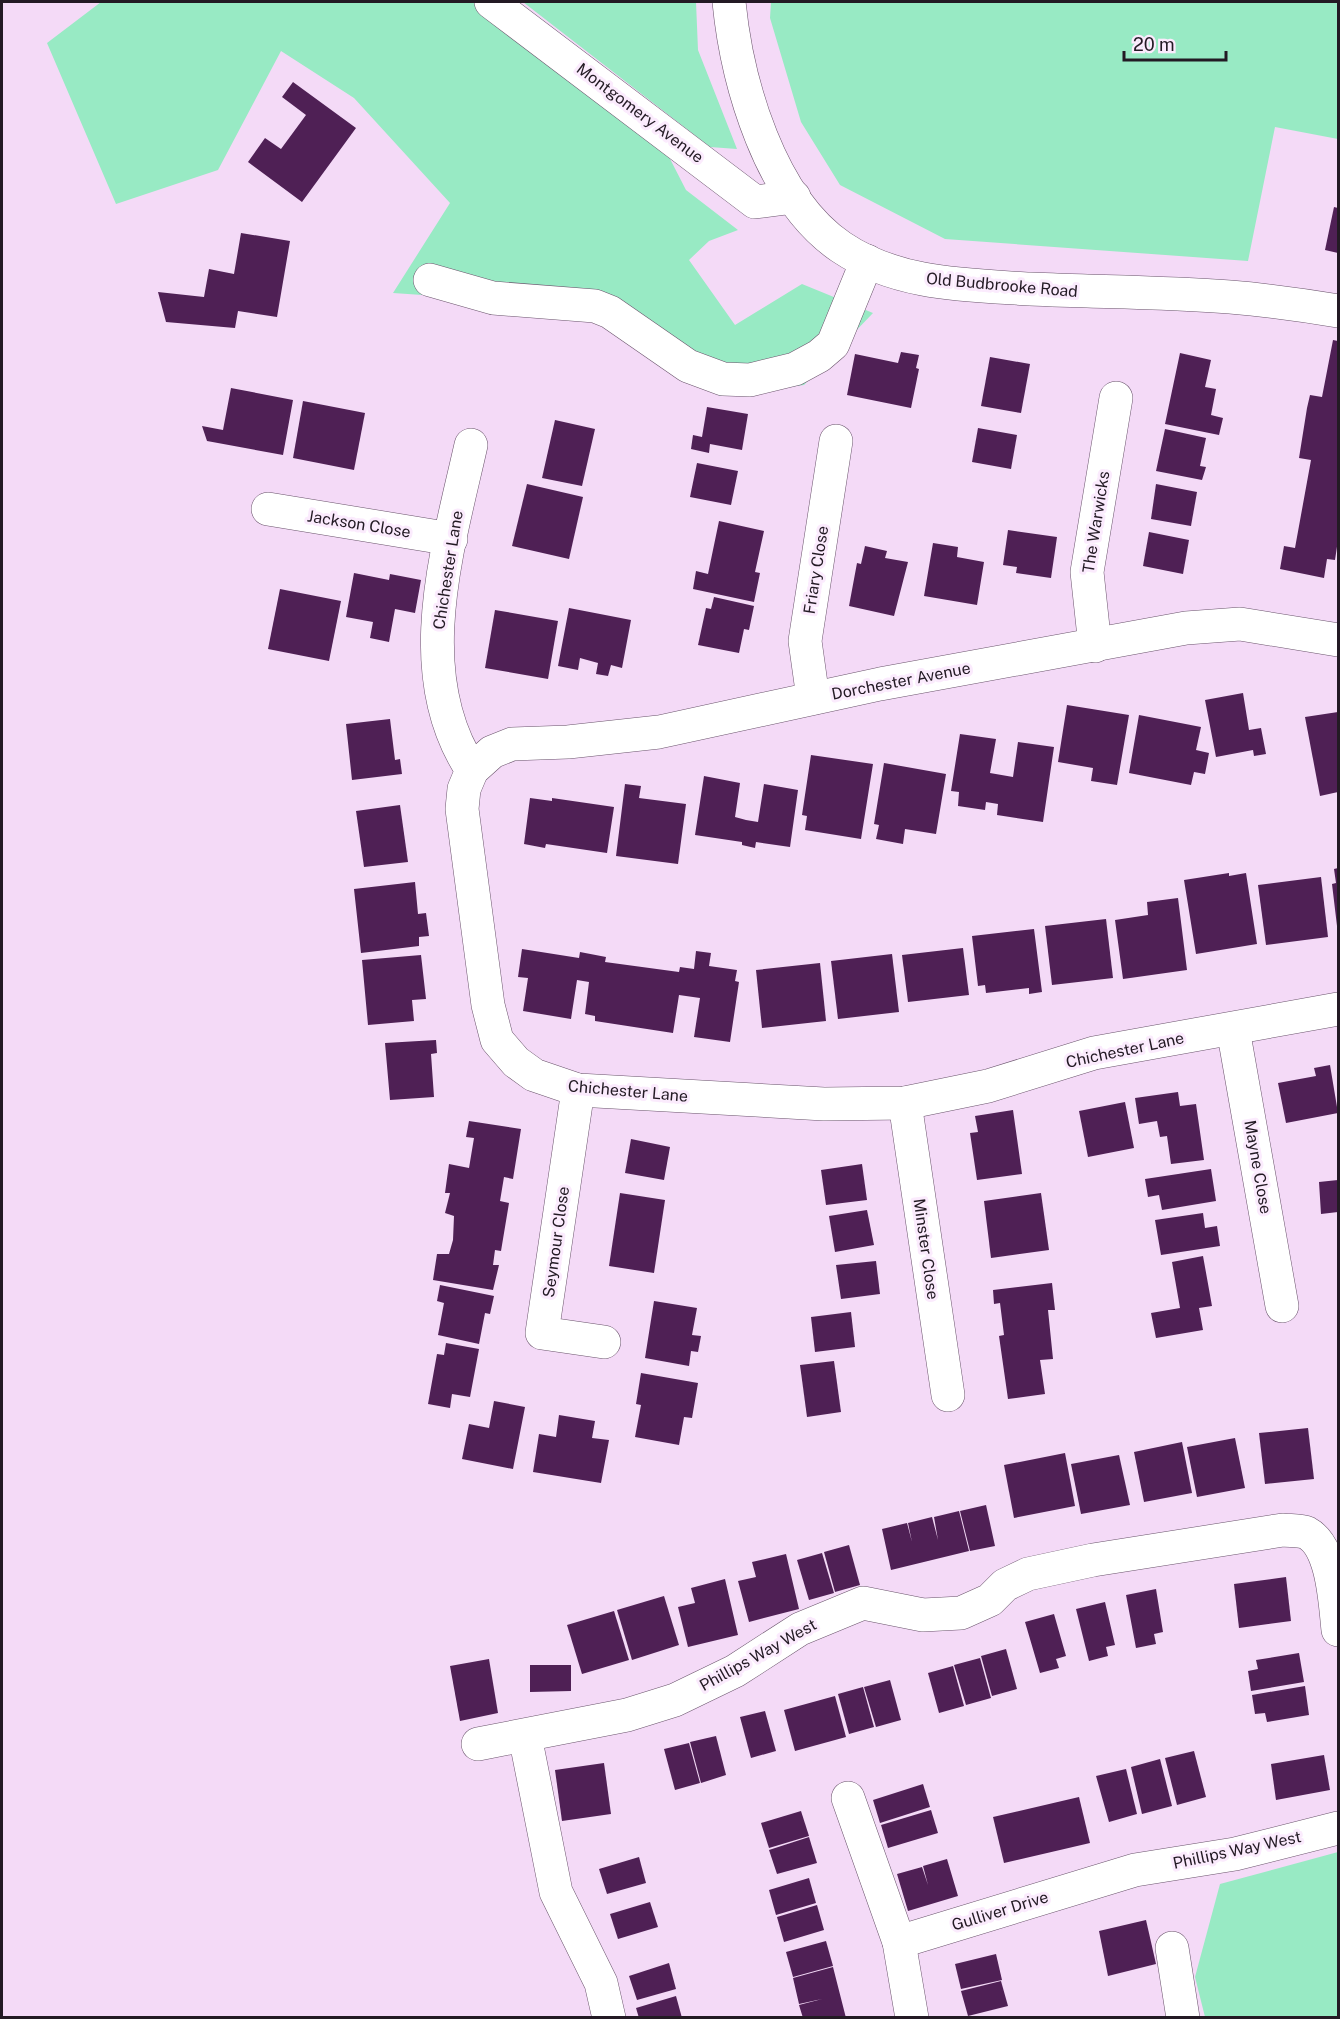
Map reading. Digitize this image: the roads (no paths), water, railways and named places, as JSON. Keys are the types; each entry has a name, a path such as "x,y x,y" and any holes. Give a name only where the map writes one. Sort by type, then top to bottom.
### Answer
{"street":[{"name":"Montgomery Avenue","path":"491,2 755,202 794,197"},
{"name":"Old Budbrooke Road","path":"729,2 736,51 747,95 773,160 794,197 820,231 842,248 867,261 901,274 958,285 1230,297 1338,311"},
{"path":"430,280 493,298 596,306 610,312 688,366 712,376 742,381 795,369 827,350 838,336 867,261"},
{"name":"The Warwicks","path":"1095,646 1087,573 1116,398"},
{"name":"Friary Close","path":"813,698 805,641 836,441"},
{"name":"Chichester Lane","path":"471,445 451,539 438,618 438,657 444,699 452,732 460,753 472,770 464,789 462,809 488,1005 497,1040 516,1062 534,1076 578,1090 824,1104 904,1103 988,1086 1094,1053 1338,1009"},
{"name":"Jackson Close","path":"268,509 451,539"},
{"name":"Dorchester Avenue","path":"472,770 492,752 512,744 568,742 658,732 813,698 1186,628 1225,623 1338,640"},
{"name":"Mayne Close","path":"1233,1029 1282,1306"},
{"name":"Seymour Close","path":"578,1090 542,1333 603,1342"},
{"name":"Minster Close","path":"904,1103 948,1395"},
{"name":"Phillips Way West","path":"478,1744 627,1715 675,1700 735,1671 800,1629 863,1603 923,1615 962,1613 990,1600 1005,1585 1028,1574 1093,1560 1283,1530 1306,1533 1332,1553 1338,1630"},
{"path":"525,1736 556,1892 601,1983 609,2018"},
{"path":"848,1798 899,1942 912,2018"},
{"name":"Phillips Way West","path":"1101,1879 1135,1870 1235,1854 1338,1828"},
{"name":"Gulliver Drive","path":"899,1942 1101,1879"},
{"path":"1172,1948 1183,2018"}]}
